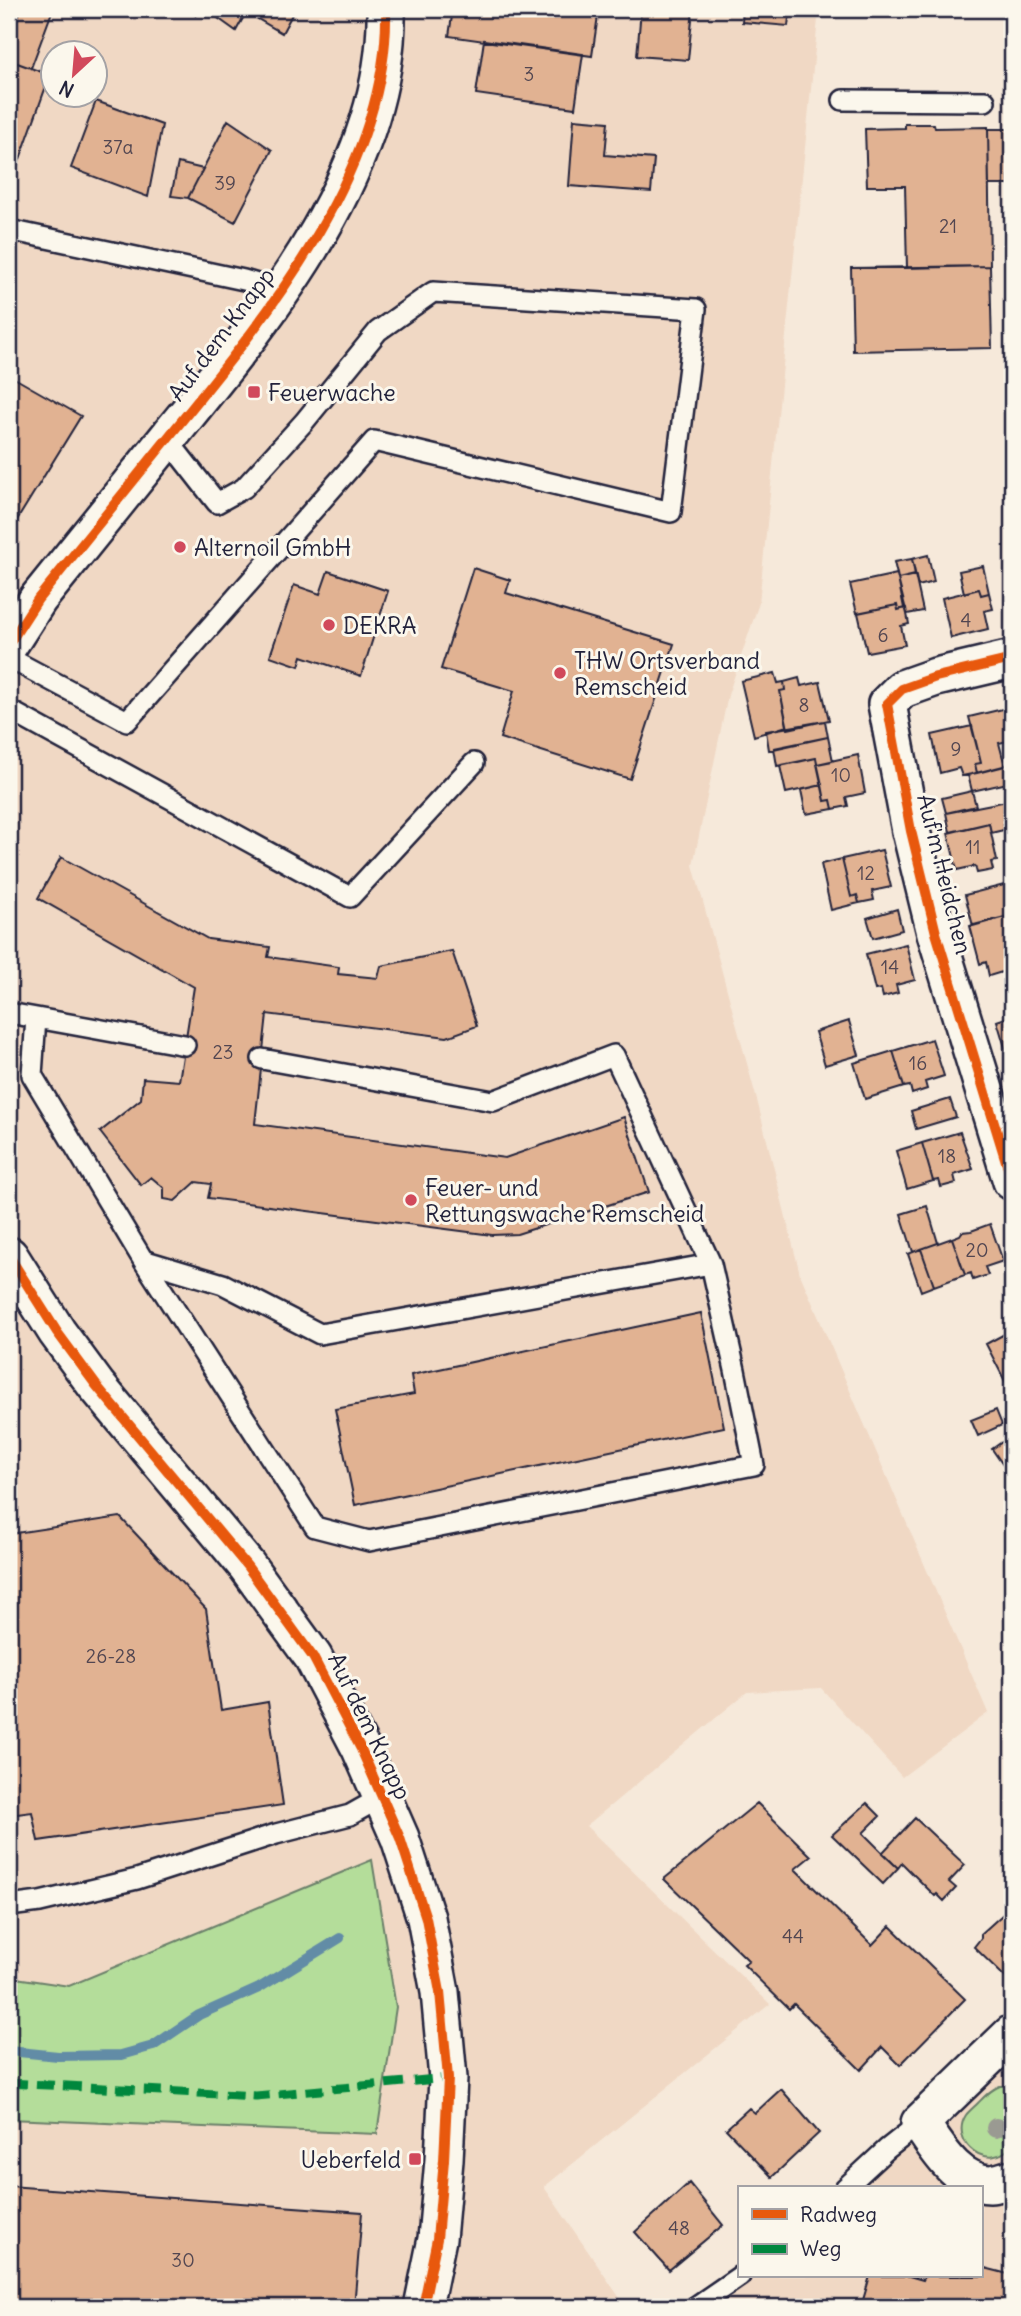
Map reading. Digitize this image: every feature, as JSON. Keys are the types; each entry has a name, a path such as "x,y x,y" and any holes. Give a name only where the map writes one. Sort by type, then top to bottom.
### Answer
{"street":[{"name":"Auf dem Knapp","path":"9,644 38,599 244,343 281,291 332,206 363,136 379,80 386,9"},
{"name":"Auf'm Heidchen","path":"1012,659 936,677 902,689 887,704 911,831 936,933 1012,1181"},
{"name":"Auf dem Knapp","path":"9,1256 57,1332 96,1385 247,1566 313,1657 361,1749 400,1838 426,1918 440,1992 448,2078 437,2238 423,2307"},
{"path":"1012,2034 920,2123 944,2158 965,2176 989,2184 1012,2179"}],"lane":[{"path":"843,100 985,101"},
{"path":"9,230 244,280 281,291"},
{"path":"9,659 127,721 374,441 671,512 696,309 432,292 378,331 304,422 244,488 217,503 167,439"},
{"path":"9,710 350,897 474,763"},
{"path":"9,1013 185,1045"},
{"path":"36,1018 32,1075 143,1260 314,1527 369,1541 754,1465 710,1264 614,1055 493,1101 262,1059"},
{"path":"143,1260 223,1284 320,1334 710,1264"},
{"path":"9,1906 40,1902 137,1879 276,1834 350,1815 383,1797"},
{"path":"847,2186 920,2123"},
{"path":"695,2307 738,2277"}],"shaded area":[{"path":"9,9 819,9 759,603 728,695 693,865 758,1104 800,1274 988,1713 902,1777 821,1688 747,1692 586,1826 770,2004 544,2187 626,2307 9,2307 9,2119 87,2121 396,2007 372,1860 69,1986 9,1977"},
{"path":"1012,2035 1012,2307 696,2307 743,2278 982,2278 982,2186 850,2186"}],"green space":[{"path":"372,1860 396,2007 377,2134 9,2119 9,1977 69,1986"},
{"path":"1000,2086 1012,2091 1012,2145 1003,2153 983,2156 967,2144 962,2136 962,2126 966,2115 988,2093"}],"building":[{"path":"21,9 53,9 42,38 38,38 38,49 31,68 9,60 9,43"},
{"path":"188,9 203,9 196,16"},
{"path":"248,9 236,31 208,11"},
{"path":"248,9 295,9 282,33 246,12"},
{"path":"453,9 599,9 592,56 449,36"},
{"path":"641,9 693,9 688,60 637,56"},
{"path":"743,9 790,9 788,26 742,22"},
{"path":"484,40 583,54 575,108 476,94"},
{"path":"9,60 38,71 38,108 20,159 9,155"},
{"path":"108,105 162,125 148,197 71,168 93,108 108,108"},
{"path":"574,119 608,122 605,155 654,159 651,192 569,186"},
{"path":"228,120 272,150 235,222 188,198"},
{"path":"905,124 934,124 935,128 988,127 990,266 907,268 905,186 867,186 865,129 905,128"},
{"path":"988,129 1008,129 1009,185 989,185"},
{"path":"9,155 20,159 10,186 9,185"},
{"path":"178,163 203,169 188,198 171,196"},
{"path":"990,266 992,348 853,351 851,268"},
{"path":"9,375 81,416 9,533"},
{"path":"928,555 934,582 918,586 912,559"},
{"path":"912,559 915,575 898,579 894,562"},
{"path":"983,566 989,593 981,595 979,589 964,593 959,571"},
{"name":"THW Ortsverband Remscheid","path":"473,568 510,580 506,593 674,644 630,779 500,738 514,691 441,669"},
{"name":"DEKRA","path":"328,571 388,591 361,676 302,656 299,666 270,656 294,585 320,594"},
{"path":"897,574 904,608 898,610 897,605 857,613 850,584"},
{"path":"915,575 923,611 907,614 898,579"},
{"path":"979,589 981,595 989,593 993,609 984,611 988,629 951,638 942,598"},
{"path":"897,605 898,610 906,608 909,624 901,626 905,645 867,652 858,613"},
{"path":"775,673 778,683 784,682 785,690 780,691 787,726 754,736 741,681"},
{"path":"799,678 801,686 820,682 829,720 788,729 780,691 785,690 784,682"},
{"path":"1007,708 1012,740 999,743 1005,766 977,773 975,764 981,763 969,717"},
{"path":"825,721 828,737 769,750 766,731"},
{"path":"972,726 981,763 975,764 977,773 962,776 959,768 940,773 932,735"},
{"path":"828,737 833,761 817,764 816,758 777,766 774,748"},
{"path":"858,755 865,793 846,797 848,806 833,809 831,800 825,801 817,764"},
{"path":"816,758 822,785 786,793 780,766"},
{"path":"1011,764 1012,782 972,791 968,775"},
{"path":"822,785 825,801 831,800 833,809 806,814 801,790"},
{"path":"972,791 976,806 946,813 942,798"},
{"path":"1012,800 1012,828 991,833 989,823 950,832 946,813"},
{"path":"989,823 997,861 991,862 993,870 977,873 975,866 957,870 948,833"},
{"path":"882,850 891,887 872,891 874,900 859,903 857,895 851,897 842,859"},
{"path":"61,857 208,939 270,947 268,957 339,967 338,974 378,978 381,966 452,951 477,1026 447,1037 267,1014 255,1124 505,1158 624,1117 649,1192 517,1234 492,1235 208,1198 211,1184 196,1182 175,1201 164,1199 164,1188 151,1177 141,1185 100,1132 141,1099 143,1078 179,1081 194,987 38,898"},
{"path":"842,859 851,897 857,895 859,903 831,910 821,864"},
{"path":"1012,883 1012,915 973,926 965,895"},
{"path":"897,909 902,930 873,938 867,918"},
{"path":"1012,915 1012,969 989,976 986,962 980,964 970,926"},
{"path":"906,944 915,980 896,985 898,993 883,997 881,989 875,990 866,954"},
{"path":"1012,1016 1012,1055 1008,1057 997,1021"},
{"path":"849,1021 859,1055 825,1065 815,1032"},
{"path":"932,1039 944,1076 925,1082 927,1089 912,1094 910,1086 904,1087 893,1051"},
{"path":"893,1051 904,1087 865,1099 854,1063"},
{"path":"950,1099 956,1117 916,1129 911,1111"},
{"path":"960,1132 973,1169 954,1175 956,1183 941,1187 939,1180 933,1181 922,1143"},
{"path":"922,1143 933,1181 907,1189 896,1151"},
{"path":"927,1206 938,1243 913,1252 901,1214"},
{"path":"990,1224 1003,1261 985,1267 988,1275 973,1280 971,1273 965,1275 952,1238 962,1232"},
{"path":"952,1238 965,1275 934,1286 921,1249"},
{"path":"921,1249 934,1286 921,1291 908,1254"},
{"path":"701,1313 724,1427 355,1505 335,1409 414,1394 411,1375"},
{"path":"1012,1330 1012,1379 1006,1383 986,1344"},
{"path":"996,1410 1002,1425 978,1436 971,1420"},
{"path":"1012,1435 1012,1478 992,1449"},
{"path":"120,1517 206,1609 221,1710 268,1702 283,1805 38,1841 32,1812 9,1815 9,1534"},
{"path":"757,1803 811,1856 795,1869 872,1945 890,1926 965,1999 900,2065 882,2047 861,2070 794,2004 789,2009 744,1965 749,1961 664,1879"},
{"path":"867,1803 880,1816 863,1833 898,1868 883,1884 832,1835"},
{"path":"915,1818 965,1865 949,1882 956,1888 944,1901 937,1894 935,1896 902,1863 898,1868 882,1853"},
{"path":"1012,1906 1012,1971 1006,1978 974,1947 981,1934"},
{"path":"781,2089 819,2133 772,2177 726,2129 749,2108 755,2113"},
{"path":"689,2183 723,2225 669,2270 635,2232"},
{"path":"9,2186 362,2212 354,2307 9,2307"},
{"path":"982,2267 1012,2275 1012,2307 861,2307 869,2278 982,2278"}],"waterway":[{"path":"9,2051 58,2056 121,2055 153,2046 199,2015 259,1988 340,1938"}],"marked path":[{"path":"9,2083 256,2096 448,2078"}],"cycle path":[{"path":"9,644 38,599 245,341 316,238 345,183 367,126 382,68 386,9"},
{"path":"1012,659 936,677 902,689 887,704 911,831 936,933 1012,1181"},
{"path":"9,1256 57,1332 96,1385 247,1566 313,1657 361,1749 400,1838 426,1918 440,1992 448,2078 437,2239 423,2307"}],"place":[{"name":"Feuerwache","path":"254,392"},
{"name":"Alternoil GmbH","path":"180,547"},
{"name":"DEKRA","path":"329,625"},
{"name":"THW Ortsverband Remscheid","path":"560,673"},
{"name":"Feuer- und Rettungswache Remscheid","path":"411,1200"},
{"name":"Ueberfeld","path":"415,2159"}]}
